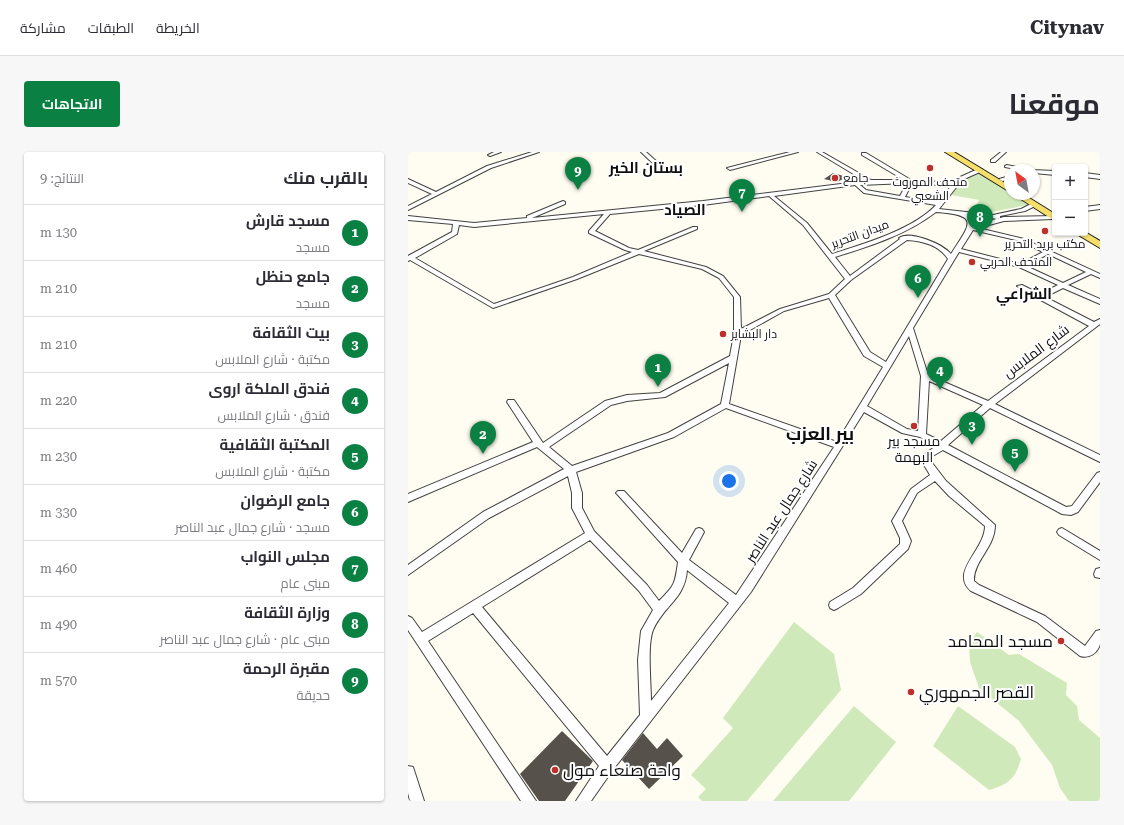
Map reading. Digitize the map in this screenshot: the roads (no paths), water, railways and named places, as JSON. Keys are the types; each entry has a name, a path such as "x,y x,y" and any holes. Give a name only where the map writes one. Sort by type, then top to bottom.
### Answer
{"main road":[{"path":"949,152 1004,186"},
{"path":"956,152 1004,177"},
{"path":"1026,200 1052,215"},
{"path":"1033,200 1052,214"},
{"path":"1088,232 1100,238"},
{"path":"1085,236 1100,245"}],"street":[{"path":"490,155 499,152"},
{"path":"408,208 489,167 537,152"},
{"path":"643,152 663,170"},
{"path":"723,152 731,152"},
{"path":"730,168 796,152"},
{"path":"819,152 870,182"},
{"path":"993,161 1004,152"},
{"path":"864,154 909,182"},
{"name":"ميدان التحرير","path":"830,257 885,239 924,218 939,205 953,186 963,176 980,170"},
{"path":"1040,172 1052,173"},
{"path":"1088,175 1100,177"},
{"path":"408,181 435,193"},
{"path":"408,218 474,225 704,203 870,182 909,182 953,186"},
{"path":"902,198 909,182"},
{"path":"856,184 864,191 989,216 1020,218"},
{"path":"408,190 419,186"},
{"path":"769,194 805,224 849,279"},
{"path":"520,220 563,203"},
{"path":"989,216 1023,210 1033,205"},
{"path":"1088,209 1100,207"},
{"path":"933,210 948,211 967,216 970,219 971,228"},
{"path":"608,213 591,232 626,249 704,268 721,278 737,297 738,334 725,405"},
{"path":"971,228 991,221 1052,216"},
{"path":"409,258 455,233 456,223"},
{"path":"409,258 493,306 575,278 636,251 695,228"},
{"path":"971,228 1022,240 1100,276"},
{"name":"شارع جمال عبد الناصر","path":"583,801 607,766 736,602 839,446 971,228"},
{"path":"738,334 782,310 831,295 849,279 906,238"},
{"path":"885,239 906,238 935,245 947,251 951,259"},
{"path":"958,250 1021,266 1100,302"},
{"path":"1021,266 1047,252"},
{"path":"1039,297 1090,272"},
{"path":"1020,286 1093,325"},
{"path":"831,295 867,354 887,366"},
{"name":"شارع الملابس","path":"935,476 926,461 926,456 942,446 989,404 1100,321"},
{"path":"910,329 925,376 922,435"},
{"path":"408,498 541,445 608,403 662,395 733,358"},
{"path":"925,376 989,404 1100,459"},
{"path":"511,402 541,445 571,470 577,493 577,508 591,534 604,550 643,588 659,609"},
{"path":"408,571 486,515 571,470 671,435 725,405 839,446"},
{"path":"862,407 905,431 922,435 1065,511 1075,509 1100,476"},
{"path":"1026,422 1100,455"},
{"path":"834,605 857,591 904,546 906,541 905,533 898,526 897,522 914,491 935,476 990,525 992,534 969,572 969,583 975,588 1040,619 1084,652 1088,652 1100,635"},
{"path":"621,493 683,561 736,602"},
{"path":"646,717 644,660 647,631 659,609 677,590 681,581 683,561 699,532"},
{"path":"1062,532 1100,556"},
{"path":"421,639 591,534"},
{"path":"474,606 607,766"},
{"path":"408,621 529,801"},
{"path":"408,772 417,801"}],"place":[{"name":"متحف الموروث الشعبي","path":"930,168"},
{"name":"جامع","path":"835,178"},
{"name":"مقبرة الرحمة","path":"578,190"},
{"name":"مجلس النواب","path":"742,212"},
{"name":"مكتب بريد التحرير","path":"1045,231"},
{"name":"وزارة الثقافة","path":"980,237"},
{"name":"المتحف الحربي","path":"972,262"},
{"name":"جامع الرضوان","path":"918,298"},
{"name":"دار البشاير","path":"723,334"},
{"name":"مسجد قارش","path":"658,387"},
{"name":"فندق الملكة اروى","path":"940,390"},
{"name":"مسجد بير البهمة","path":"914,426"},
{"name":"بيت الثقافة","path":"972,445"},
{"name":"جامع حنظل","path":"483,454"},
{"name":"المكتبة الثقافية","path":"1015,472"},
{"name":"مسجد المحامد","path":"1061,641"},
{"name":"القصر الجمهوري","path":"911,692"},
{"name":"واحة صنعاء مول","path":"555,770"}],"district":[{"name":"بستان الخير","path":"646,168"},
{"name":"الصياد","path":"685,210"},
{"name":"الشراعي","path":"1024,294"},
{"name":"بير العزب","path":"820,434"}]}
